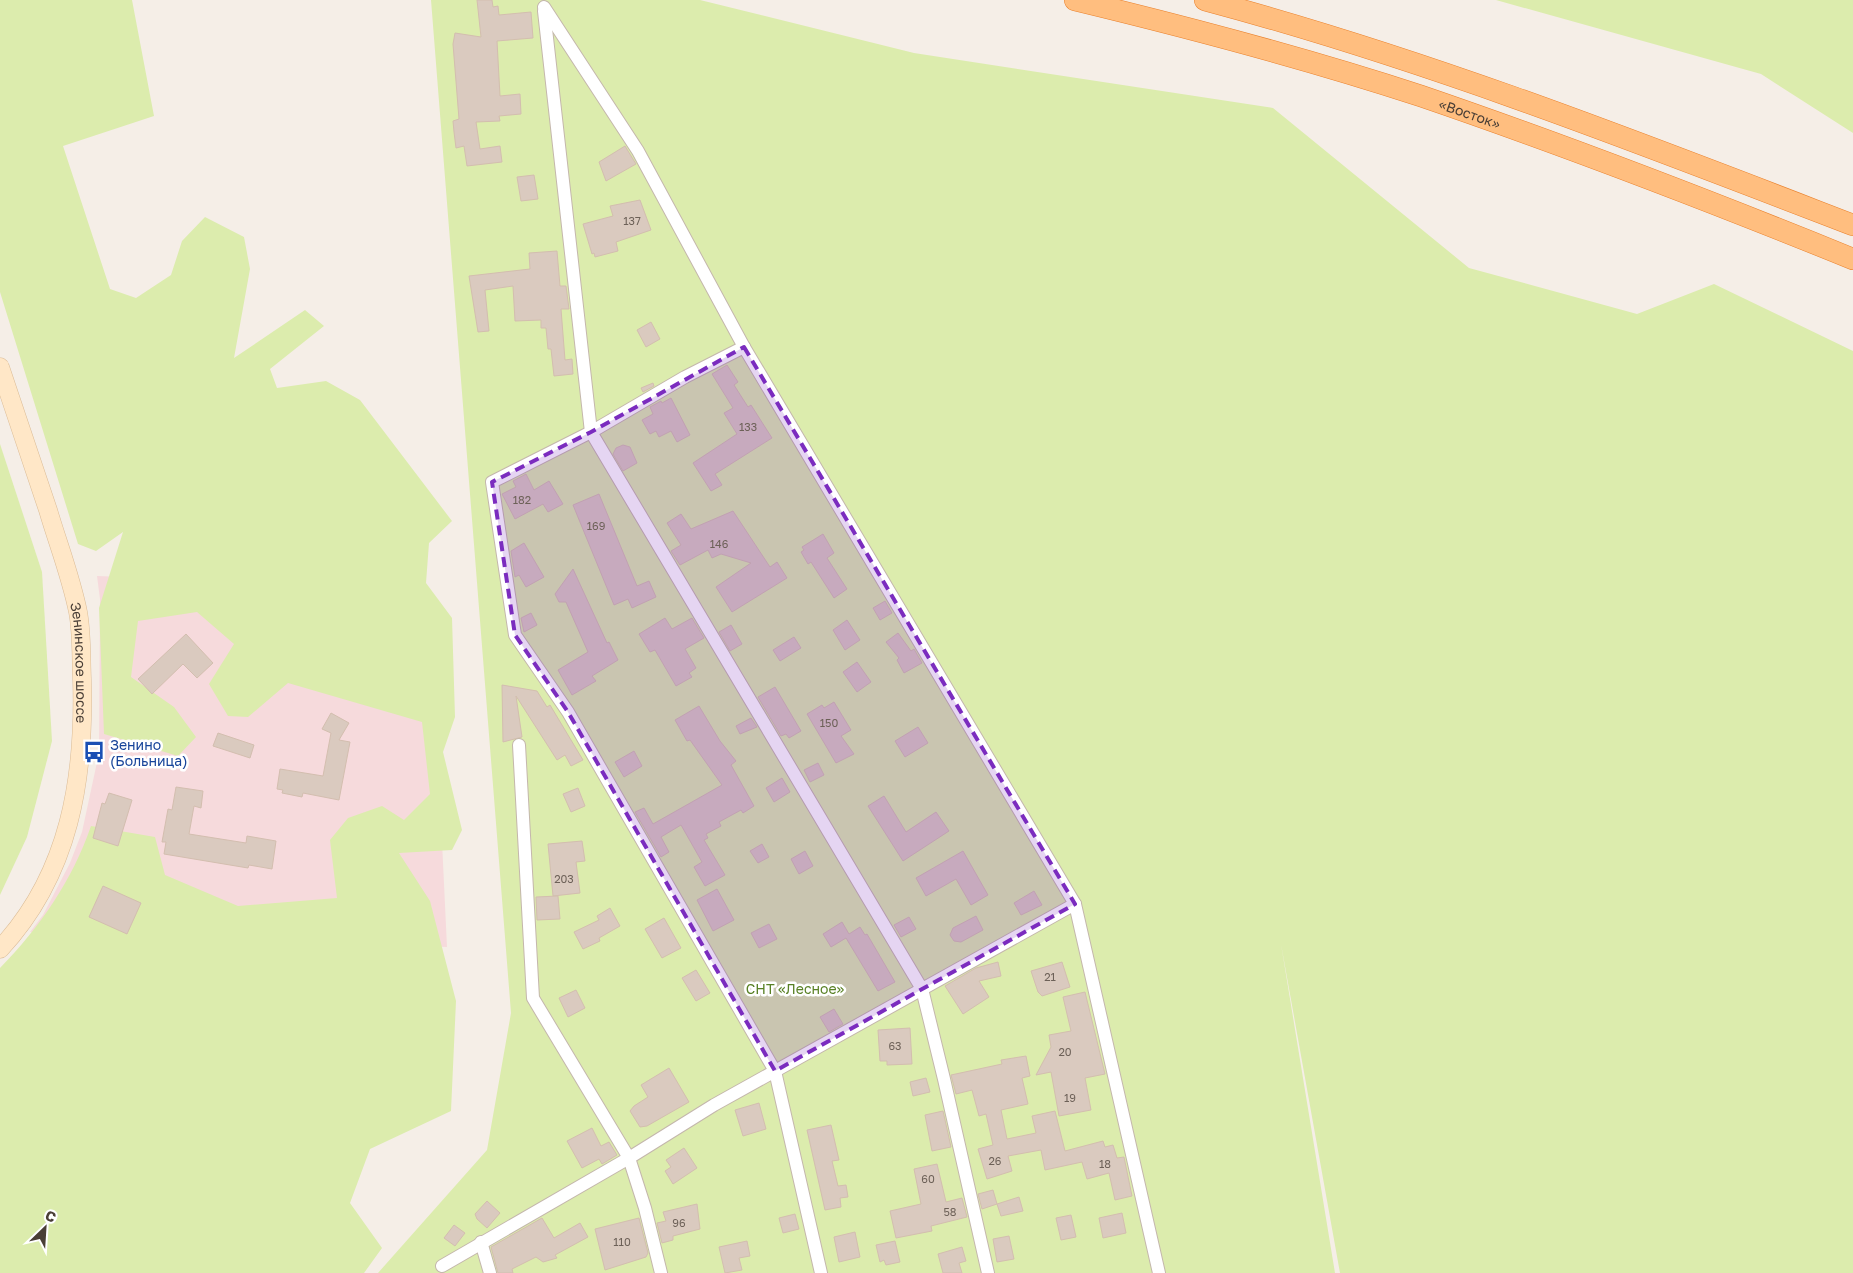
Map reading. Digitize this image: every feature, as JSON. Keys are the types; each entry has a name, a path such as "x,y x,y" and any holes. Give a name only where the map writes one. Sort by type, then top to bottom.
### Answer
{"highway":[{"name":"«Восток»","path":"1076,0 1281,54 1420,96 1639,173 1853,259"},
{"path":"1205,0 1293,23 1467,80 1853,224"}],"main road":[{"name":"Зенинское шоссе","path":"0,367 68,573 78,613 83,708 76,792 68,831 57,864 30,913 0,949"}],"street":[{"path":"988,1273 922,990 591,432 544,7 638,151 744,346 1075,904 1159,1273"},
{"path":"744,346 685,377 591,432 492,482 515,635 568,712 775,1071 821,1273"},
{"path":"519,745 533,998 629,1158 645,1208 661,1273"},
{"path":"442,1266 629,1158 714,1105 1075,904"},
{"path":"481,1242 490,1273"}],"highlighted area":[{"path":"744,347 1075,904 775,1071 568,712 515,635 492,482 591,432"}],"shaded area":[{"path":"97,576 430,588 447,947 30,932 43,915 70,863 82,832 99,753 100,599"}],"green space":[{"path":"0,0 132,0 154,116 63,146 110,289 136,298 171,275 182,241 205,217 244,237 250,269 234,358 305,310 324,326 270,369 277,388 326,381 360,400 452,521 429,543 426,583 452,618 455,717 443,752 462,830 452,850 399,853 430,901 456,1001 451,1111 370,1149 350,1203 382,1248 364,1273 0,1273 0,968 41,920 53,902 74,866 91,826 155,837 165,875 238,906 337,898 330,840 348,818 382,806 404,820 430,794 422,722 288,683 248,717 228,716 209,684 234,644 197,612 138,621 131,677 174,707 196,737 178,756 104,734 99,608 123,532 96,551 78,544 0,292"},
{"name":"СНТ «Лесное»","path":"431,0 700,0 914,53 1273,108 1469,268 1637,314 1714,284 1853,351 1853,1273 1340,1273 1281,944 1335,1273 378,1273 487,1150 511,1013"},
{"path":"1496,0 1853,0 1853,133 1761,74"},
{"path":"0,444 42,572 52,741 27,837 0,895"}],"building":[{"path":"477,0 492,0 493,7 498,6 499,15 531,12 533,38 497,41 500,96 520,94 521,114 499,116 500,121 476,122 480,149 500,146 502,162 467,166 464,146 456,148 454,132 453,121 459,119 453,44 455,33 481,37"},
{"path":"625,146 636,164 606,181 599,162"},
{"path":"534,175 538,199 521,201 517,177"},
{"path":"640,200 651,230 616,242 618,251 595,257 594,253 592,254 583,224 613,216 610,206"},
{"path":"557,251 560,286 566,286 569,309 561,309 565,360 572,359 573,374 554,376 551,349 548,349 546,328 541,328 541,320 515,321 513,286 485,290 489,331 478,332 469,276 530,269 529,253"},
{"path":"651,322 660,339 646,347 637,330"},
{"path":"727,365 738,382 734,385 748,407 751,405 772,438 715,474 722,485 711,491 693,463 737,434 724,413 733,408 712,374"},
{"path":"653,383 654,386 643,392 641,388"},
{"path":"671,398 690,435 677,442 671,431 659,437 656,431 650,434 642,420 653,414 650,407"},
{"path":"623,445 630,447 637,463 623,471 613,454 616,448"},
{"path":"526,474 534,490 549,481 563,504 548,512 543,504 515,519 502,494 516,487 513,481"},
{"path":"599,494 637,586 649,581 656,597 632,608 628,599 614,605 573,505"},
{"path":"733,511 770,567 777,562 787,578 732,612 716,587 751,563 721,554 712,558 708,550 680,565 671,551 681,545 667,523 681,514 691,529"},
{"path":"823,534 834,553 827,558 847,589 834,598 811,562 808,564 801,552 804,550 802,547"},
{"path":"524,543 544,577 526,587 519,575 515,577 511,551"},
{"path":"573,569 607,643 609,642 618,660 592,676 596,681 572,695 558,670 588,652 566,602 559,602 555,594"},
{"path":"885,601 892,613 880,620 873,608"},
{"path":"531,613 537,625 524,632 521,618"},
{"path":"665,618 672,629 692,618 704,638 685,649 696,668 689,673 692,677 676,686 655,650 650,652 639,634"},
{"path":"847,620 860,640 845,650 833,630"},
{"path":"731,625 742,644 730,651 719,632"},
{"path":"898,633 911,651 914,649 922,663 904,673 897,660 899,658 886,642"},
{"path":"186,634 213,663 197,678 183,664 152,694 138,679"},
{"path":"794,637 801,648 780,661 773,650"},
{"path":"857,662 871,682 857,692 843,672"},
{"path":"502,685 537,691 547,707 550,705 583,760 571,766 565,755 557,760 516,696 522,737 503,742"},
{"path":"775,687 801,731 789,738 786,734 781,736 758,697"},
{"path":"834,702 851,730 841,736 854,754 836,763 807,714 822,705 824,708"},
{"path":"699,706 720,741 736,761 731,765 754,806 743,813 741,810 719,822 721,826 706,834 708,838 704,840 725,875 705,886 694,867 702,862 681,825 661,837 669,852 661,857 635,812 644,808 653,824 722,785 690,740 687,741 675,720"},
{"path":"331,713 349,723 339,740 350,742 339,800 303,793 302,797 282,793 283,790 277,789 280,769 323,776 331,733 322,729"},
{"path":"751,718 757,727 740,734 736,726"},
{"path":"918,727 928,743 905,757 895,741"},
{"path":"218,733 254,745 250,758 213,746"},
{"path":"634,751 642,766 624,777 615,762"},
{"path":"818,763 824,775 810,782 804,770"},
{"path":"782,778 790,792 774,802 766,788"},
{"path":"176,787 203,791 201,808 194,806 189,834 246,843 247,836 276,841 272,869 249,865 248,868 164,854 166,842 162,842 168,809 172,810"},
{"path":"578,788 585,806 571,812 563,794"},
{"path":"109,793 132,800 118,846 93,838 102,803 105,804"},
{"path":"884,796 906,832 936,812 949,831 903,861 868,806"},
{"path":"582,841 585,861 576,862 580,893 553,896 548,844"},
{"path":"762,844 769,857 758,863 750,851"},
{"path":"805,851 813,866 799,874 791,859"},
{"path":"963,851 988,895 971,905 956,879 926,896 916,878"},
{"path":"103,886 141,903 127,934 89,917"},
{"path":"717,889 734,920 713,931 697,900"},
{"path":"1034,891 1042,905 1021,915 1014,903"},
{"path":"558,896 560,919 537,920 536,897"},
{"path":"610,908 620,926 599,938 600,941 583,949 574,932 599,920 597,916"},
{"path":"976,916 983,930 961,942 954,941 950,935 953,928"},
{"path":"909,917 916,929 901,937 894,925"},
{"path":"664,918 681,948 662,958 645,929"},
{"path":"842,922 849,934 860,927 865,935 867,934 895,982 878,991 846,938 831,947 823,934"},
{"path":"769,924 777,939 759,948 751,933"},
{"path":"998,962 1001,976 979,981 989,997 963,1014 945,986 976,968"},
{"path":"1062,962 1070,987 1042,996 1038,992 1031,971"},
{"path":"696,970 710,993 696,1001 682,978"},
{"path":"576,990 585,1008 568,1017 559,998"},
{"path":"1085,992 1105,1074 1085,1078 1091,1110 1059,1116 1051,1072 1036,1075 1051,1047 1049,1035 1071,1031 1063,997"},
{"path":"834,1009 843,1024 829,1032 820,1017"},
{"path":"910,1028 912,1064 887,1065 887,1061 880,1061 878,1030"},
{"path":"1026,1056 1030,1076 1022,1078 1028,1104 1001,1110 1007,1139 1036,1133 1032,1116 1055,1111 1065,1151 1103,1141 1105,1147 1113,1145 1117,1158 1124,1157 1132,1196 1115,1200 1109,1173 1087,1179 1082,1162 1045,1170 1041,1150 1008,1156 1012,1171 987,1179 978,1149 993,1145 986,1114 979,1116 972,1090 956,1094 951,1075 1002,1064 1001,1060"},
{"path":"669,1068 689,1102 647,1126 640,1127 630,1111 648,1097 641,1085"},
{"path":"926,1078 930,1092 913,1096 910,1082"},
{"path":"759,1103 766,1129 743,1136 735,1110"},
{"path":"943,1111 951,1147 932,1151 925,1115"},
{"path":"831,1125 839,1160 832,1161 838,1186 846,1185 848,1197 840,1198 841,1207 825,1210 807,1130"},
{"path":"592,1128 601,1146 609,1142 617,1155 602,1164 599,1159 582,1168 567,1141"},
{"path":"684,1148 697,1168 673,1184 665,1171 671,1167 666,1160"},
{"path":"937,1164 946,1202 962,1198 967,1217 931,1226 932,1231 896,1238 890,1211 921,1204 914,1169"},
{"path":"993,1190 997,1204 982,1209 978,1194"},
{"path":"1019,1197 1023,1211 1001,1216 997,1204"},
{"path":"487,1201 500,1213 487,1228 477,1219 475,1214"},
{"path":"697,1204 700,1229 673,1236 673,1240 662,1243 657,1223 666,1221 663,1212"},
{"path":"1122,1213 1126,1233 1103,1238 1099,1218"},
{"path":"795,1214 799,1229 783,1233 779,1218"},
{"path":"1071,1215 1076,1237 1061,1240 1056,1218"},
{"path":"542,1218 554,1238 580,1223 588,1237 555,1255 557,1258 543,1262 536,1257 512,1269 513,1273 498,1273 491,1247"},
{"path":"639,1218 648,1253 646,1257 605,1270 595,1229"},
{"path":"454,1225 465,1233 455,1246 444,1238"},
{"path":"855,1232 860,1257 839,1262 834,1237"},
{"path":"1009,1236 1014,1259 997,1262 993,1239"},
{"path":"747,1241 750,1256 739,1258 742,1270 725,1273 719,1247"},
{"path":"895,1241 900,1262 886,1265 884,1260 880,1262 876,1245"},
{"path":"962,1247 966,1261 959,1263 962,1273 943,1273 938,1254"}],"place":[{"name":"Зенино (Больница)","path":"94,752"}]}
